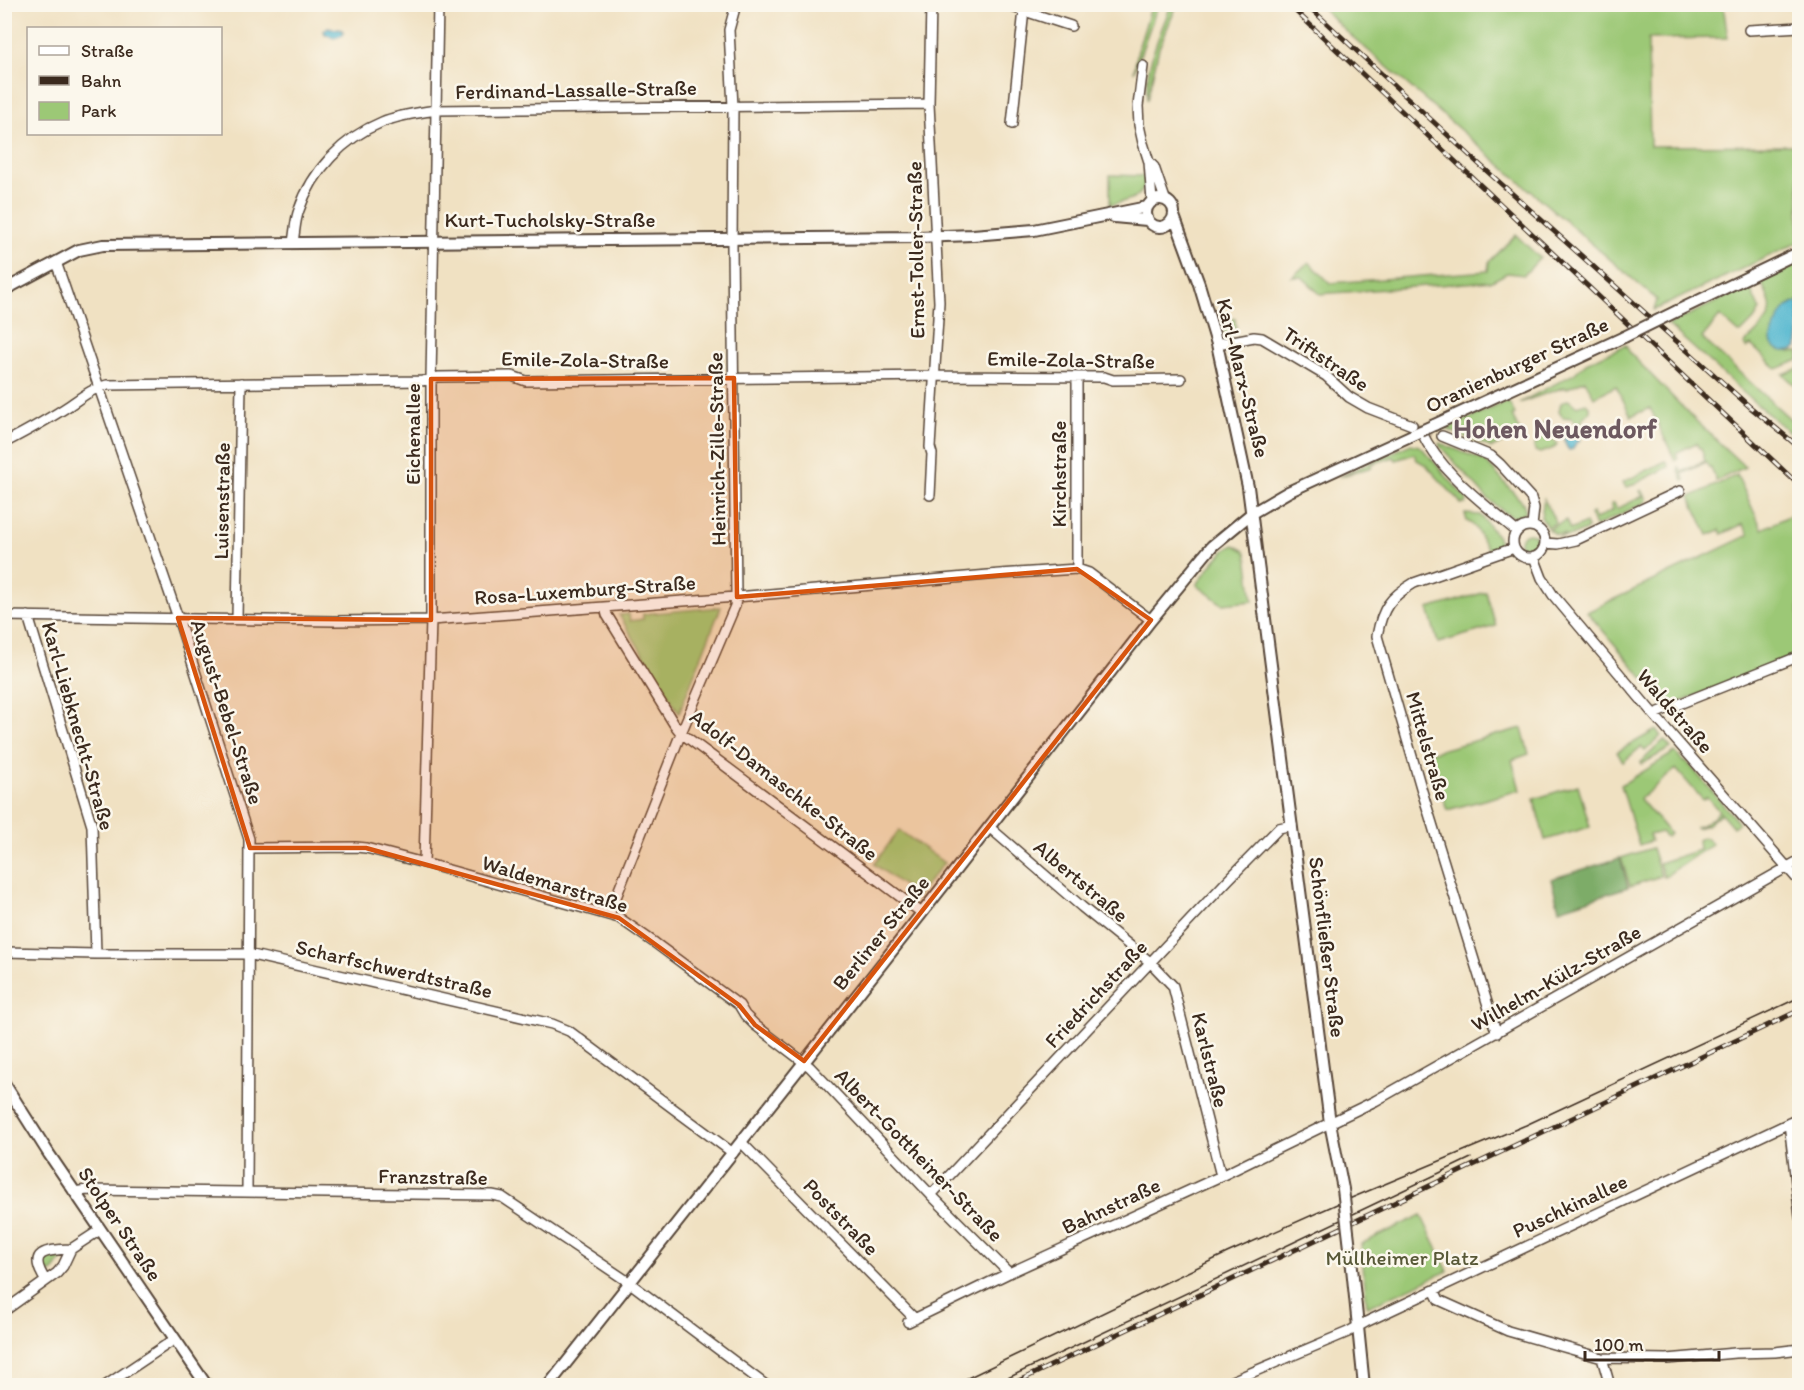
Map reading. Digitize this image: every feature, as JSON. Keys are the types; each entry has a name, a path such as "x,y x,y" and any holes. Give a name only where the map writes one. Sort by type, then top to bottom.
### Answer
{"main road":[{"path":"1150,204 1161,198 1165,199"},
{"name":"Karl-Marx-Straße","path":"1165,199 1173,208 1217,344 1244,465 1252,513"},
{"name":"Kurt-Tucholsky-Straße","path":"4,290 79,250 103,245 936,236 1017,232 1054,227 1150,204"},
{"name":"Karl-Marx-Straße","path":"1147,220 1146,211 1150,204"},
{"name":"Kurt-Tucholsky-Straße","path":"1104,216 1147,220"},
{"path":"1147,220 1154,226 1164,226 1172,221 1174,216"},
{"name":"Karl-Marx-Straße","path":"1164,226 1188,255"},
{"name":"Oranienburger Straße","path":"1252,513 1308,482 1624,337 1800,252"},
{"name":"Berliner Straße","path":"548,1386 1151,620 1212,546 1252,513"},
{"name":"Schönfließer Straße","path":"1252,513 1329,1123 1343,1189 1364,1386"},
{"name":"Stolper Straße","path":"4,1083 74,1192 207,1386"}],"street":[{"name":"Eichenallee","path":"424,863 431,620 431,378 438,4"},
{"name":"Heinrich-Zille-Straße","path":"609,915 681,733 735,606 733,107 729,30 736,4"},
{"name":"Ernst-Toller-Straße","path":"930,495 932,454 930,447 939,302 929,104 931,4"},
{"path":"1003,4 1071,26"},
{"path":"1012,124 1024,10"},
{"path":"1749,30 1800,27"},
{"name":"Karl-Marx-Straße","path":"1143,66 1138,106 1139,125 1149,162 1150,204"},
{"name":"Ferdinand-Lassalle-Straße","path":"293,242 298,212 309,186 326,161 354,137 381,122 407,114 436,110 929,104"},
{"name":"Karl-Marx-Straße","path":"1149,162 1154,167 1165,199"},
{"name":"August-Bebel-Straße","path":"56,262 178,618 249,839 247,1192"},
{"name":"Triftstraße","path":"1217,344 1254,337 1262,338 1326,376 1349,397 1418,432"},
{"name":"Emile-Zola-Straße","path":"4,443 98,387 107,385 422,381 438,377 512,376 526,381 934,376 1181,379"},
{"name":"Kirchstraße","path":"1077,378 1077,569"},
{"name":"Luisenstraße","path":"237,619 242,383"},
{"path":"1418,432 1468,491 1516,531"},
{"path":"1442,436 1491,456 1500,464 1531,498 1534,508 1532,526"},
{"path":"1545,543 1558,544 1576,540 1680,491"},
{"path":"1525,526 1532,526 1541,530 1545,543 1542,552 1534,557 1524,557 1514,548 1513,539 1516,531 1525,526"},
{"name":"Mittelstraße","path":"1497,1033 1377,636 1384,610 1391,599 1403,589 1414,582 1514,548"},
{"name":"Waldstraße","path":"1534,557 1542,578 1553,595 1800,882"},
{"path":"1077,569 1089,573 1151,620"},
{"name":"Rosa-Luxemburg-Straße","path":"4,616 334,621 431,620 1077,569"},
{"name":"Adolf-Damaschke-Straße","path":"605,607 607,615 681,733 922,913"},
{"name":"Karl-Liebknecht-Straße","path":"28,616 94,835 96,954"},
{"path":"1654,714 1800,656"},
{"name":"Friedrichstraße","path":"931,1195 1279,828 1292,825"},
{"name":"Albertstraße","path":"988,827 1082,908 1150,962"},
{"name":"Waldemarstraße","path":"250,848 356,847 424,863 619,918 736,1003 755,1025 804,1061"},
{"name":"Wilhelm-Külz-Straße","path":"1329,1123 1375,1101 1497,1033 1800,860"},
{"name":"Scharfschwerdtstraße","path":"4,952 248,954 562,1027 733,1153"},
{"name":"Karlstraße","path":"1150,962 1173,986 1221,1176"},
{"name":"Albert-Gottheiner-Straße","path":"804,1061 931,1195 1009,1273"},
{"name":"Puschkinallee","path":"1220,1386 1303,1352 1800,1118"},
{"name":"Bahnstraße","path":"912,1320 1329,1123"},
{"path":"1789,1123 1800,1217"},
{"name":"Poststraße","path":"741,1142 912,1320"},
{"name":"Franzstraße","path":"74,1192 166,1190 502,1197 630,1283 767,1386"},
{"path":"4,1311 57,1274 71,1250 100,1230"},
{"path":"46,1281 38,1267 37,1261 41,1255 51,1250 71,1250"},
{"path":"1434,1290 1439,1300 1508,1331 1602,1358 1667,1359 1800,1349"},
{"path":"105,1386 175,1339"},
{"path":"1602,1358 1610,1386"}],"highlighted area":[{"path":"734,378 737,597 1077,569 1151,620 804,1061 755,1025 739,1005 619,918 366,848 250,848 178,618 431,620 431,379"}],"green space":[{"path":"1152,4 1158,5 1134,72 1138,49"},
{"path":"1171,5 1177,5 1159,48 1147,100 1150,63"},
{"path":"1319,5 1723,5 1728,38 1648,39 1650,146 1799,145 1799,242 1654,310 1657,300 1348,33"},
{"path":"1110,175 1145,176 1143,190 1130,200 1110,205"},
{"path":"1516,235 1540,258 1524,275 1507,273 1492,281 1320,294 1302,277 1292,277 1309,262 1330,283 1488,271 1489,262"},
{"path":"1799,262 1799,301 1787,307 1789,352 1799,352 1799,360 1777,369 1751,345 1746,348 1744,344 1769,316 1770,304 1761,280"},
{"path":"1749,286 1760,310 1754,320 1739,333 1720,316 1702,338 1799,427 1799,440 1668,325"},
{"path":"1225,318 1235,319 1236,328 1232,332 1224,333"},
{"path":"1626,345 1630,353 1691,416 1745,467 1716,481 1706,462 1682,474 1685,480 1683,481 1679,467 1682,472 1705,461 1701,448 1696,443 1676,453 1678,458 1675,460 1650,408 1631,416 1616,386 1594,397 1585,380 1566,389 1565,387 1519,403 1574,374 1586,363"},
{"path":"1799,368 1799,389 1783,374"},
{"path":"1567,400 1576,406 1586,403 1590,407 1590,412 1583,418 1581,425 1577,426 1572,418 1563,417 1559,412 1561,403"},
{"path":"1508,401 1521,434 1492,448 1446,429"},
{"path":"1544,423 1552,427 1552,438 1557,444 1554,448 1540,453 1535,451 1534,447 1539,438 1537,429"},
{"path":"1440,443 1485,461 1523,503 1526,511 1524,514 1514,517 1487,498 1439,445"},
{"path":"1411,444 1422,448 1467,500 1466,504 1461,504 1426,465 1417,460 1414,454 1371,464 1372,467 1339,477"},
{"path":"1666,461 1669,467 1626,488 1623,482"},
{"path":"1737,475 1762,529 1799,511 1799,655 1668,707 1587,612 1749,535 1743,524 1722,534 1720,530 1708,535 1690,497"},
{"path":"1642,490 1647,499 1646,502 1595,527 1590,514 1592,513 1596,519 1613,510 1611,504 1614,503 1617,509 1643,496 1640,491"},
{"path":"1544,499 1556,523 1547,527 1541,517"},
{"path":"1465,514 1480,515 1498,537 1499,545 1488,549 1474,526 1467,521"},
{"path":"1566,520 1570,530 1586,523 1588,529 1571,536 1558,537 1565,535 1555,534 1548,529"},
{"path":"1529,533 1535,536 1538,542 1535,548 1529,551 1523,548 1520,542 1523,536"},
{"path":"1235,545 1247,555 1253,601 1222,604 1197,585 1219,556"},
{"path":"1486,592 1496,626 1438,643 1428,609"},
{"path":"721,607 679,713 619,615 629,614 630,621 643,619 643,614"},
{"path":"1522,728 1529,754 1512,760 1520,790 1447,810 1429,753"},
{"path":"1656,730 1661,736 1645,751 1641,747 1623,762 1617,752"},
{"path":"1664,740 1671,748 1642,764 1641,762"},
{"path":"1675,752 1684,762 1686,761 1739,823 1733,827 1721,813 1707,825 1696,828 1711,820 1719,811 1707,797 1703,800 1676,769 1640,799 1670,834 1666,837 1661,832 1649,835 1651,841 1639,845 1621,785"},
{"path":"1578,785 1590,827 1545,840 1534,799"},
{"path":"899,830 944,863 917,896 874,864"},
{"path":"1703,837 1712,844 1664,877 1659,863 1699,850 1698,840"},
{"path":"1652,848 1661,876 1630,886 1621,858"},
{"path":"1620,858 1628,887 1559,909 1551,879"},
{"name":"Müllheimer Platz","path":"1421,1215 1448,1271 1367,1307 1361,1244"},
{"path":"61,1253 63,1257 50,1273 41,1263 43,1258 45,1255"}],"water":[{"path":"327,28 339,28 344,32 343,35 334,38 325,34 324,31"},
{"path":"1799,301 1797,348 1785,351 1777,349 1771,338 1775,327 1786,308"},
{"path":"1572,433 1579,436 1580,441 1569,450 1565,438 1566,435"}],"tunnel":[{"path":"1412,425 1442,436"}],"tram line":[{"path":"951,1386 1227,1253 1526,1125 1800,997"},
{"path":"991,1386 1471,1158"},
{"path":"978,1386 998,1377"}],"railway":[{"path":"1288,4 1800,486"},
{"path":"1306,4 1479,164 1750,407 1800,448"},
{"path":"1008,1386 1800,1010"}],"district":[{"name":"Hohen Neuendorf","path":"1555,429"}]}
